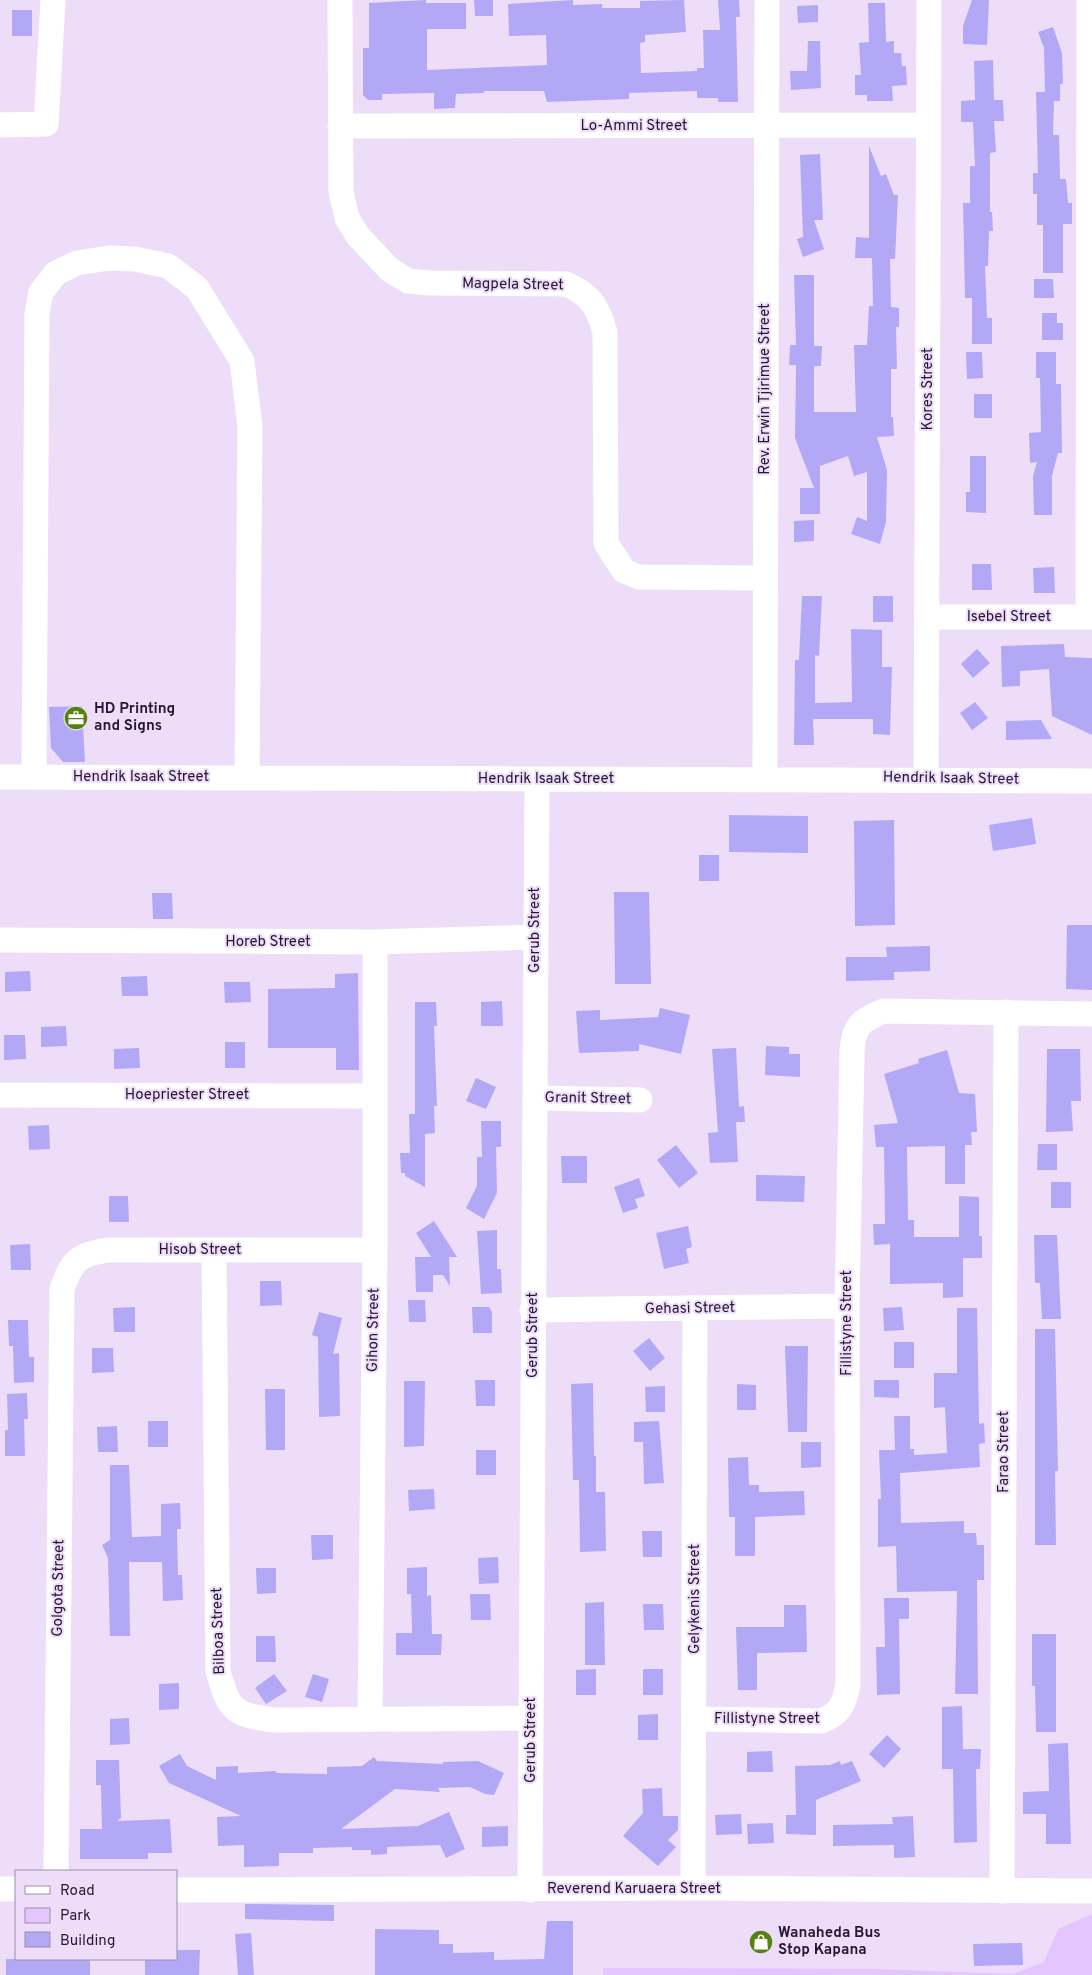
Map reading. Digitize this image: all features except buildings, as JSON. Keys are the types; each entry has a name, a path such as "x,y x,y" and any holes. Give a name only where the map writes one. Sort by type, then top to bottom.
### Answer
{"street":[{"path":"0,125 46,124 53,0"},
{"name":"Magpela Street","path":"340,0 341,192 348,218 358,236 390,270 408,281 430,283 566,284 581,290 600,314 605,332 606,543 624,571 639,576 655,578 764,578"},
{"name":"Rev. Erwin Tjirimue Street","path":"765,777 764,578 767,0"},
{"name":"Kores Street","path":"926,779 929,0"},
{"path":"1089,0 1091,306 1090,617"},
{"name":"Lo-Ammi Street","path":"340,126 928,125"},
{"path":"34,777 37,314 41,292 56,273 77,264 109,258 135,259 168,266 197,288 242,361 250,426 247,778"},
{"name":"Isebel Street","path":"927,618 1090,617"},
{"name":"Hendrik Isaak Street","path":"0,777 537,780 765,777 1092,781"},
{"name":"Gerub Street","path":"530,1890 532,1310 537,780"},
{"name":"Horeb Street","path":"0,940 375,942 535,937"},
{"name":"Gihon Street","path":"370,1718 375,1250 375,942"},
{"name":"Fillistyne Street","path":"695,1719 821,1721 834,1716 846,1698 848,1685 847,1306 852,1039 858,1025 868,1016 884,1011 1092,1014"},
{"name":"Farao Street","path":"1002,1891 1006,1012"},
{"name":"Hoepriester Street","path":"0,1095 374,1096"},
{"name":"Granit Street","path":"535,1098 640,1100"},
{"name":"Hisob Street","path":"62,1305 62,1289 67,1272 75,1260 90,1253 108,1250 375,1250"},
{"name":"Bilboa Street","path":"214,1251 218,1671 225,1695 234,1710 249,1716 273,1720 531,1718"},
{"name":"Golgota Street","path":"56,1870 62,1305"},
{"name":"Gehasi Street","path":"532,1310 847,1306"},
{"name":"Gelykenis Street","path":"693,1888 695,1309"},
{"name":"Reverend Karuaera Street","path":"178,1890 693,1888 1092,1891"},
{"path":"0,1889 15,1889"}],"green space":[{"path":"1092,1914 1092,1975 603,1975 603,1968 876,1969 1013,1974 1044,1962 1058,1929"}],"place":[{"name":"HD Printing and Signs","path":"76,718"},
{"name":"Wanaheda Bus Stop Kapana","path":"761,1942"}]}
